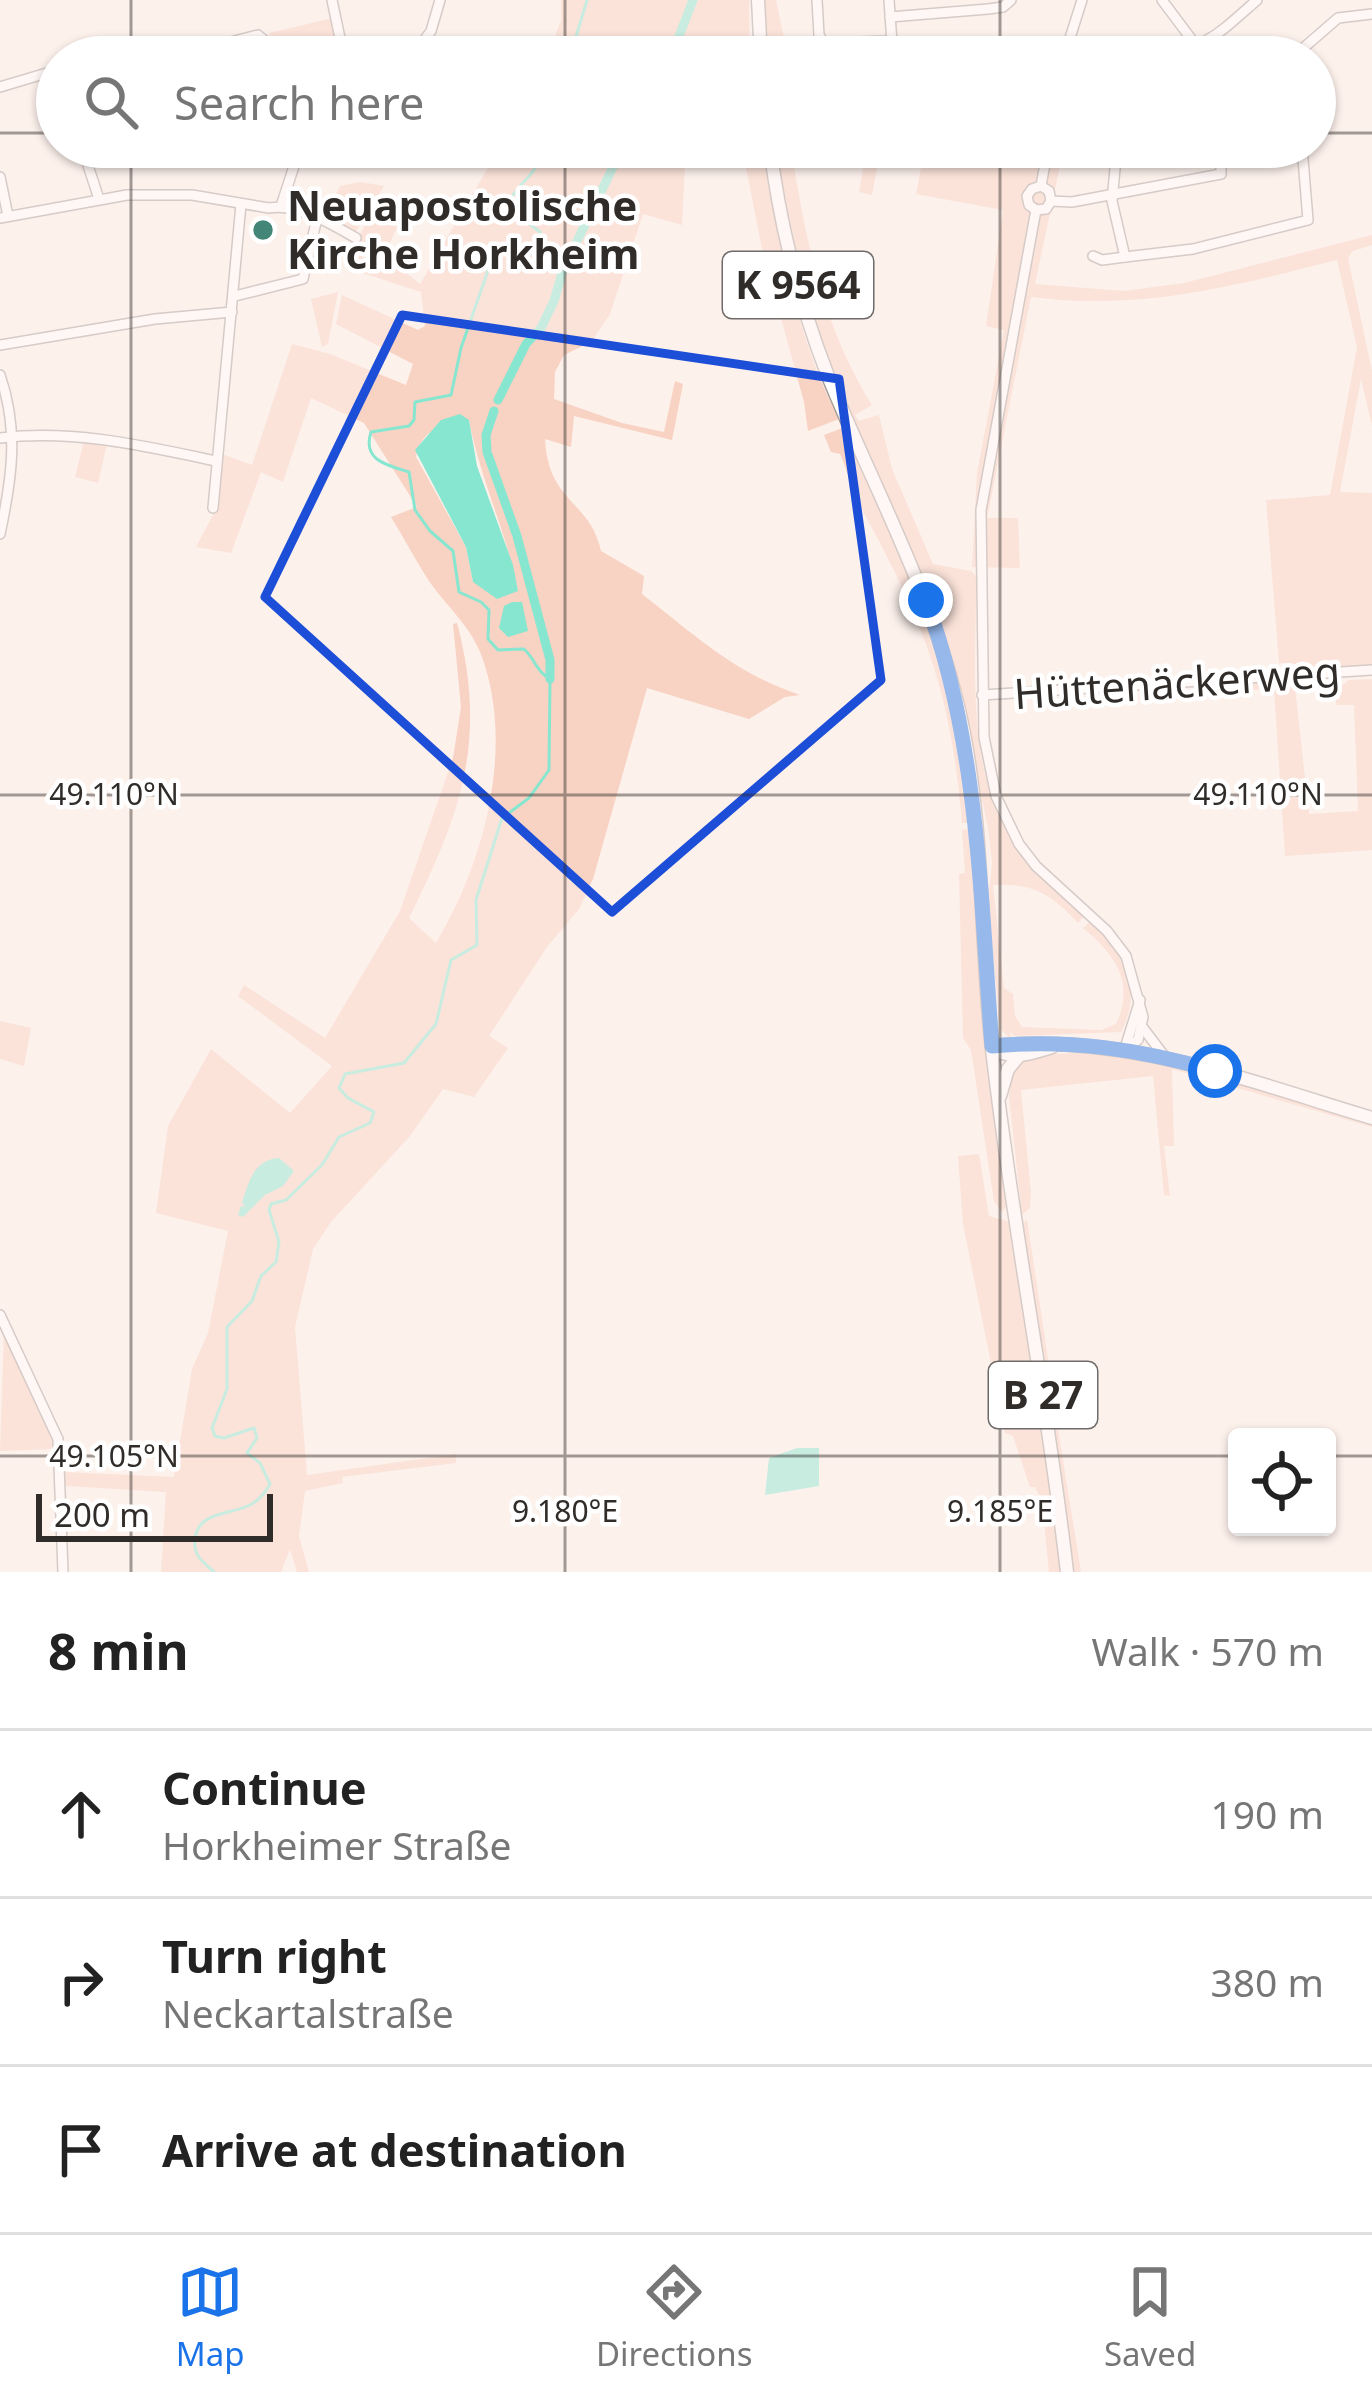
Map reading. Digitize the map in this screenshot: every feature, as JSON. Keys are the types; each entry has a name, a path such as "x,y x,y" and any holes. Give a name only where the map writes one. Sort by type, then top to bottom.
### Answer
{"main road":[{"path":"758,0 760,36"},
{"name":"K 9564","path":"774,168 804,309 932,614 969,758 981,886"},
{"name":"B 27","path":"981,886 992,1046 1066,1572"},
{"path":"992,1046 1042,1042 1125,1048 1372,1118"},
{"path":"992,1046 1004,1055 1020,1055 1056,1046"},
{"path":"999,1102 1008,1069 1020,1055"}],"street":[{"path":"332,0 340,36"},
{"path":"428,36 440,0"},
{"path":"818,0 819,36"},
{"path":"889,0 892,36"},
{"path":"890,17 1003,7 1011,0"},
{"path":"1069,36 1082,0"},
{"path":"1162,0 1189,36"},
{"path":"1216,36 1256,0"},
{"path":"1318,36 1338,18 1372,14"},
{"path":"0,87 36,76"},
{"path":"89,168 99,199"},
{"path":"280,206 293,168"},
{"path":"1041,186 1044,168"},
{"path":"1115,168 1112,193 1125,257"},
{"path":"1052,201 1072,202 1221,174 1221,168"},
{"path":"1093,256 1102,260 1193,249 1308,220 1304,168"},
{"path":"0,177 4,217 127,194 192,195 280,206 356,238"},
{"path":"1041,186 1052,201"},
{"path":"1041,186 1027,196 1029,205 1046,209 1052,201"},
{"path":"212,508 241,204"},
{"path":"1036,210 981,510 986,759 1001,810 1036,866 1115,940 1131,966 1142,1027 1136,1042 1125,1048"},
{"path":"235,296 303,279 317,218"},
{"path":"0,345 232,312"},
{"path":"0,375 14,436 12,478 0,534"},
{"path":"0,438 92,438 216,460"},
{"name":"Hüttenäckerweg","path":"982,695 1372,670"},
{"path":"1125,1048 1140,1000"},
{"path":"1142,1027 1166,1057"},
{"path":"0,1315 59,1450 63,1572"}],"highlighted area":[{"path":"402,315 839,379 881,680 612,912 265,597"}],"shaded area":[{"path":"561,0 749,0 750,36 555,36"},
{"path":"765,0 776,0 784,36 768,36"},
{"path":"333,18 338,36 270,36"},
{"path":"488,168 685,168 682,225 643,214 610,314 591,342 564,355 555,372 554,399 664,432 675,381 683,384 672,440 574,416 571,447 545,439 548,460 561,489 596,534 601,551 644,576 642,594 735,664 800,695 785,697 749,719 647,688 593,879 579,909 547,947 489,1036 508,1048 474,1097 443,1089 410,1136 331,1222 313,1249 295,1327 307,1475 456,1454 456,1463 342,1477 343,1483 305,1491 299,1536 309,1572 297,1572 290,1549 281,1572 161,1572 166,1492 65,1486 64,1472 174,1477 192,1369 208,1333 228,1231 156,1213 168,1126 211,1049 290,1113 332,1066 238,996 244,985 325,1038 400,911 453,758 461,707 453,624 457,623 470,704 464,775 443,844 409,918 436,943 468,877 489,804 495,729 482,657 391,517 417,507 364,423 311,398 283,482 261,472 231,553 196,547 214,513 222,454 252,465 292,344 406,385 413,364 336,324 342,295 418,330 425,326 421,292 347,268 361,232 383,197 404,213 384,255 420,284","holes":["469,420 518,591 473,582 466,547 416,457 428,434"]},
{"path":"746,168 765,168 800,320 839,419 808,431 804,402 762,249"},
{"path":"779,168 795,168 818,281 841,345 872,405 855,415 859,421 879,415 892,469 933,564 976,576 977,717 988,787 1000,819 1025,859 1084,916 1078,923 1050,898 1030,888 993,885 1004,988 1013,994 1015,1016 1022,1027 1101,1030 1116,1024 1123,983 1113,959 1083,928 1090,922 1127,972 1131,1000 1121,1032 1014,1036 1010,1032 1011,1039 1000,1029 988,903 992,862 988,828 957,678 917,562 845,402 803,284"},
{"path":"863,168 877,168 872,195 859,192"},
{"path":"921,168 1060,168 1035,284 1124,291 1184,283 1372,235 1372,245 1353,251 1348,258 1372,371 1372,426 1361,379 1340,492 1372,493 1372,667 1310,673 1309,665 1279,663 1266,500 1330,495 1357,347 1337,260 1148,299 1031,297 987,518 1018,518 1020,568 972,567 977,473 1004,330 986,326 1003,210 916,194"},
{"path":"360,182 384,186 355,233 331,220 338,210 331,204 340,186"},
{"path":"338,292 328,344 322,347 311,299"},
{"path":"460,414 469,420 477,466 513,565 518,591 497,599 473,582 466,547 415,450 441,420"},
{"path":"845,427 916,587 950,693 971,823 962,823 950,734 931,658 840,454 831,452 824,435"},
{"path":"84,441 107,444 98,483 75,477"},
{"path":"522,602 528,631 508,637 499,628 504,606"},
{"path":"1294,678 1309,814 1358,811 1354,705 1336,705 1336,700 1340,699 1339,688 1349,680 1372,679 1372,850 1285,856 1274,689 1247,690 1247,681"},
{"path":"971,829 987,1068 1009,1204 1002,1212 994,1201 971,1050 963,1038 959,874 965,873 962,830"},
{"path":"0,1021 31,1028 24,1066 0,1059"},
{"path":"1099,1052 1237,1081 1372,1122 1372,1127 1172,1069 1174,1146 1164,1146 1170,1196 1164,1195 1153,1076 1021,1090 1031,1193 1030,1208 1022,1215 1009,1097 1012,1069 1033,1055"},
{"path":"979,1154 989,1216 1010,1222 1062,1572 1049,1572 1042,1500 1035,1487 1030,1487 1013,1436 1005,1433 963,1224 958,1156"},
{"path":"279,1158 294,1171 283,1186 265,1195 243,1217 238,1215 241,1206 246,1207 242,1203 253,1173 263,1163"},
{"path":"1027,1219 1057,1418 1052,1418 1023,1224"},
{"path":"0,1324 49,1431 54,1449 0,1451 4,1333"},
{"path":"1053,1423 1057,1423 1081,1572 1073,1572"},
{"path":"797,1448 819,1448 819,1486 765,1495 769,1458"}],"waterway":[{"path":"576,36 587,0"},
{"path":"679,36 693,0"},
{"path":"214,1572 197,1555 197,1531 216,1515 254,1503 270,1484 260,1463 247,1453 257,1438 254,1428 224,1438 215,1436 212,1428 227,1389 227,1327 252,1301 261,1276 276,1262 279,1242 271,1204 286,1200 322,1165 339,1137 370,1123 374,1112 339,1088 345,1074 404,1063 436,1024 451,960 477,945 476,900 502,818 529,798 549,770 550,679 524,649 498,650 488,639 489,610 459,592 453,551 415,510 409,472 378,460 369,441 371,432 409,426 415,402 451,395 461,348 492,259 502,249 530,254 539,244 540,232 517,214 510,201 535,168"},
{"path":"498,400 526,344 541,328 563,270 613,168"},
{"path":"494,411 486,435 487,452 517,536 550,660 550,679"}],"place":[{"name":"Neuapostolische Kirche Horkheim","path":"263,230"}],"route":[{"path":"926,600 949,670 969,758 992,1046 1042,1042 1112,1046 1215,1071"}]}
